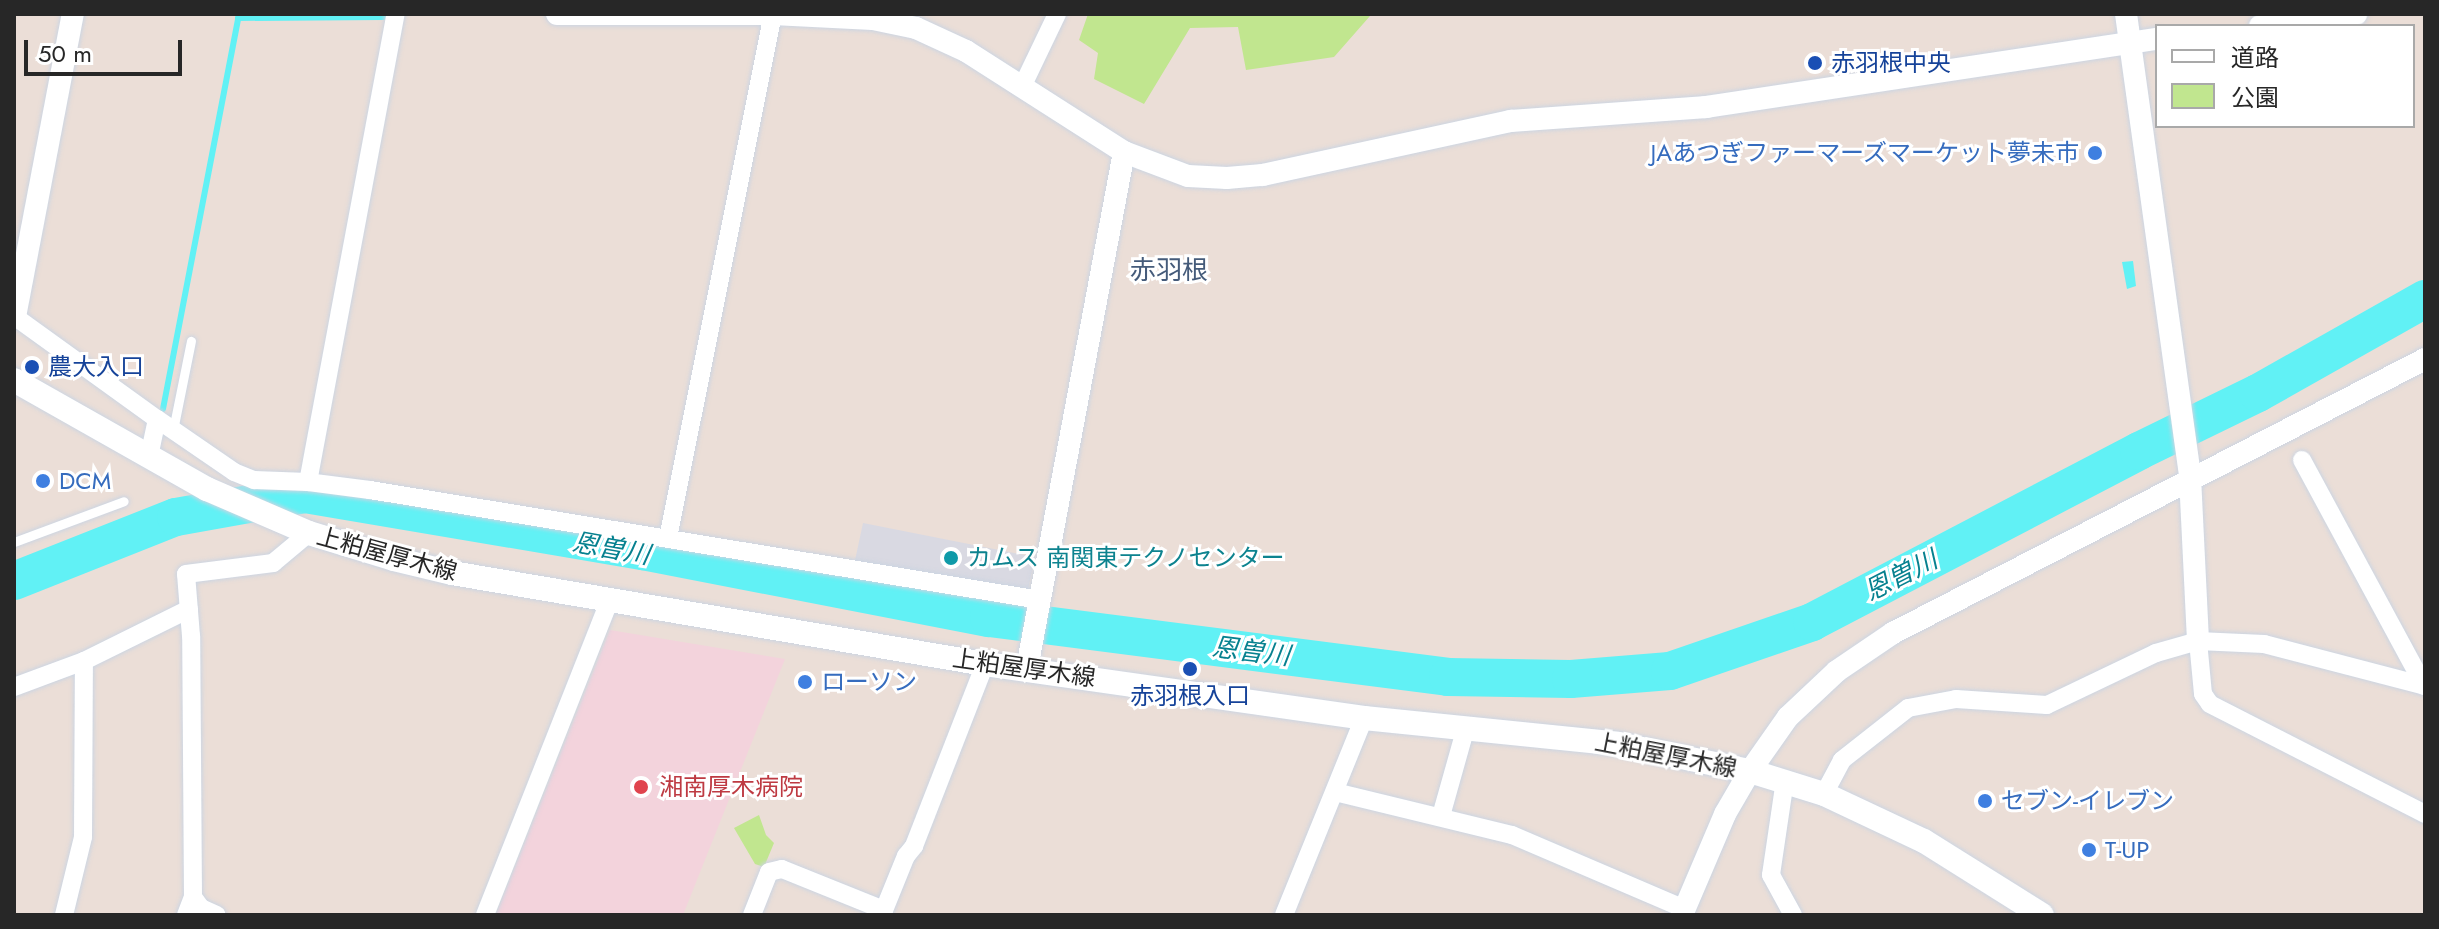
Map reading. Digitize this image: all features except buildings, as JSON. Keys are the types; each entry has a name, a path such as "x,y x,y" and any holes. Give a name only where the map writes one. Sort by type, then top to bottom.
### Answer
{"main road":[{"name":"上粕屋厚木線","path":"14,380 149,458 276,521 452,573 985,664 1364,718 1618,744 1750,771 1824,794 1924,841 2042,915"}],"street":[{"path":"73,14 15,316 234,472 254,480 308,482 668,538 1040,602"},
{"path":"308,482 396,14"},
{"path":"557,14 773,14 914,21 1124,152 1188,176 1227,178 1263,175 1511,121 1706,107 2155,39"},
{"path":"668,538 773,14"},
{"path":"1022,87 1057,14"},
{"path":"2126,14 2189,468 2203,694 2210,704 2425,814"},
{"path":"2276,24 2356,14"},
{"path":"1027,668 1124,152"},
{"path":"1335,792 1524,839 1683,912 1725,814 1750,771 1788,717 1837,671 1893,633 2189,468 2425,359"},
{"path":"149,458 157,419"},
{"path":"2302,460 2424,681"},
{"path":"186,915 193,897 186,574 273,563 309,533"},
{"path":"485,915 610,600"},
{"path":"14,687 84,661 189,609"},
{"path":"1824,794 1842,760 1908,708 1956,699 2047,705 2156,653 2198,641 2264,644 2424,681"},
{"path":"64,915 83,837 84,661"},
{"path":"752,915 769,872 782,869 883,913 906,856 914,846 985,664"},
{"path":"1284,915 1364,718"},
{"path":"1441,816 1466,727"},
{"path":"1785,780 1771,875 1793,915"},
{"path":"193,897 201,908 217,915"}],"lane":[{"path":"173,430 191,341"},
{"path":"14,542 124,501"}],"shaded area":[{"path":"863,523 1035,557 1027,594 854,565"},
{"name":"湘南厚木病院","path":"610,630 785,659 683,915 496,915"}],"green space":[{"path":"1088,14 1379,14 1370,16 1334,57 1246,70 1238,27 1190,28 1144,104 1094,79 1098,53 1079,40"},
{"path":"759,815 766,835 774,843 764,867 755,864 734,828"}],"water":[{"path":"2133,261 2136,286 2127,289 2122,262"}],"waterway":[{"path":"163,409 238,18 384,17"},
{"name":"恩曽川","path":"14,581 176,517 305,494 643,551 989,618 1448,677 1571,679 1670,671 1812,622 2139,451 2258,393 2425,299"}],"place":[{"name":"赤羽根中央","path":"1815,63"},
{"name":"JAあつぎファーマーズマーケット夢未市","path":"2095,153"},
{"name":"農大入口","path":"32,367"},
{"name":"DCM","path":"43,481"},
{"name":"カムス 南関東テクノセンター","path":"951,558"},
{"name":"赤羽根入口","path":"1190,669"},
{"name":"ローソン","path":"805,682"},
{"name":"湘南厚木病院","path":"641,787"},
{"name":"セブン-イレブン","path":"1985,801"},
{"name":"T-UP","path":"2089,850"}],"district":[{"name":"赤羽根","path":"1169,271"}]}
